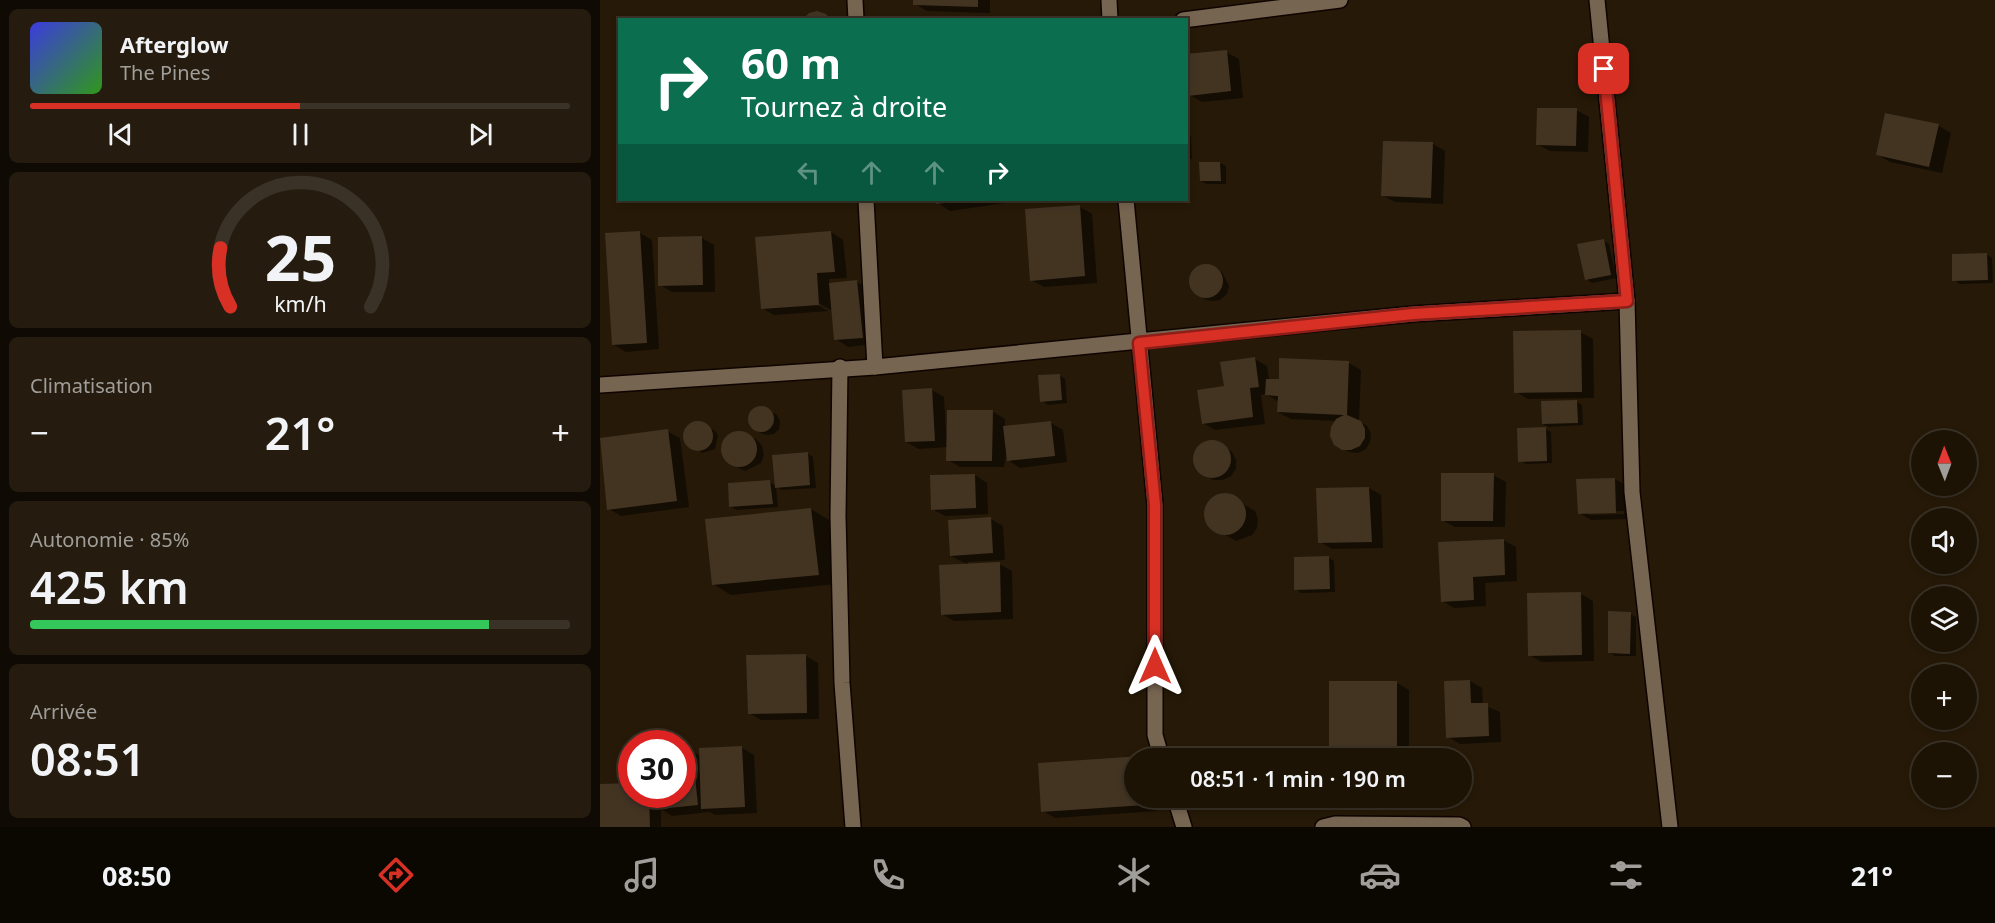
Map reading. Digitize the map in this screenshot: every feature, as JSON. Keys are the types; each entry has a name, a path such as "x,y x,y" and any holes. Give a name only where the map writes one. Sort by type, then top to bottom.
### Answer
{"street":[{"path":"855,0 856,18"},
{"path":"1109,0 1110,18"},
{"path":"1188,19 1340,0"},
{"path":"1597,0 1627,301 1632,492 1670,827"},
{"path":"866,201 875,367"},
{"path":"1126,201 1155,505 1155,735 1159,748"},
{"path":"600,385 840,367 875,367 1139,343 1413,314 1627,301"},
{"path":"840,367 837,516 842,683 853,827"},
{"path":"1178,808 1184,827"},
{"path":"1323,827 1335,824 1459,825 1463,827"}],"building":[{"path":"913,0 978,0 978,7 913,5"},
{"path":"817,11 826,14 829,18 804,18 809,13"},
{"path":"1227,50 1231,91 1188,96 1188,54"},
{"path":"1537,108 1577,108 1576,146 1536,145"},
{"path":"1885,113 1939,124 1929,167 1876,155"},
{"path":"1383,141 1433,142 1431,198 1381,196"},
{"path":"1199,162 1220,162 1221,181 1200,181"},
{"path":"935,201 962,201 936,204"},
{"path":"1080,205 1085,276 1030,281 1025,209"},
{"path":"640,231 647,343 612,345 605,233"},
{"path":"831,231 835,272 817,273 819,305 761,309 755,237"},
{"path":"702,236 703,285 658,286 658,237"},
{"path":"1604,239 1611,275 1585,280 1577,244"},
{"path":"1987,253 1988,280 1952,281 1952,254"},
{"path":"1206,264 1218,269 1223,281 1218,293 1206,298 1194,293 1189,281 1194,269"},
{"path":"857,280 863,338 834,340 829,283"},
{"path":"1581,330 1582,392 1514,393 1513,331"},
{"path":"1255,357 1259,387 1250,388 1253,417 1202,424 1197,390 1224,386 1220,362"},
{"path":"1279,358 1349,361 1347,415 1361,421 1365,429 1365,438 1360,446 1351,450 1342,450 1334,445 1330,436 1331,427 1336,419 1344,415 1277,412 1278,396 1265,395 1266,379 1279,379"},
{"path":"1060,374 1062,400 1040,402 1038,375"},
{"path":"932,388 935,441 905,442 902,390"},
{"path":"1577,400 1578,423 1542,424 1541,401"},
{"path":"761,406 770,410 774,419 770,428 761,432 752,428 748,419 752,410"},
{"path":"947,410 993,410 992,461 946,461"},
{"path":"698,421 704,422 712,430 712,442 704,450 698,451 692,450 684,442 683,436 684,430 692,422"},
{"path":"1051,421 1055,456 1007,461 1003,426"},
{"path":"1546,427 1547,461 1518,462 1517,428"},
{"path":"668,429 677,501 607,510 600,438"},
{"path":"739,431 752,436 757,449 752,462 739,467 726,462 721,449 726,436"},
{"path":"1212,440 1225,446 1231,459 1225,472 1212,478 1199,472 1193,459 1199,446"},
{"path":"808,452 810,485 775,488 772,455"},
{"path":"1441,473 1494,473 1493,521 1441,521"},
{"path":"975,474 976,508 931,510 930,475"},
{"path":"1615,478 1616,513 1578,514 1576,479"},
{"path":"770,480 773,504 729,507 728,483"},
{"path":"1369,487 1372,542 1318,543 1316,488"},
{"path":"1225,493 1240,499 1246,514 1240,529 1225,535 1210,529 1204,514 1210,499"},
{"path":"811,508 819,575 712,585 705,519"},
{"path":"991,517 993,553 950,556 948,520"},
{"path":"1504,539 1505,575 1473,577 1474,600 1441,602 1438,542"},
{"path":"1329,556 1330,589 1294,590 1294,557"},
{"path":"1000,562 1001,612 941,615 939,565"},
{"path":"1581,592 1582,655 1528,656 1527,593"},
{"path":"1608,611 1631,612 1630,654 1608,653"},
{"path":"806,654 807,713 748,714 746,655"},
{"path":"1470,680 1471,703 1488,703 1489,736 1446,738 1444,681"},
{"path":"1329,681 1397,681 1397,748 1329,748"},
{"path":"742,746 745,807 701,809 699,748"},
{"path":"1124,757 1124,806 1041,812 1038,763"},
{"path":"618,783 618,808 649,808 650,827 600,827 600,784"}],"route":[{"path":"1155,666 1155,505 1139,343 1413,314 1627,301 1604,69"}]}
